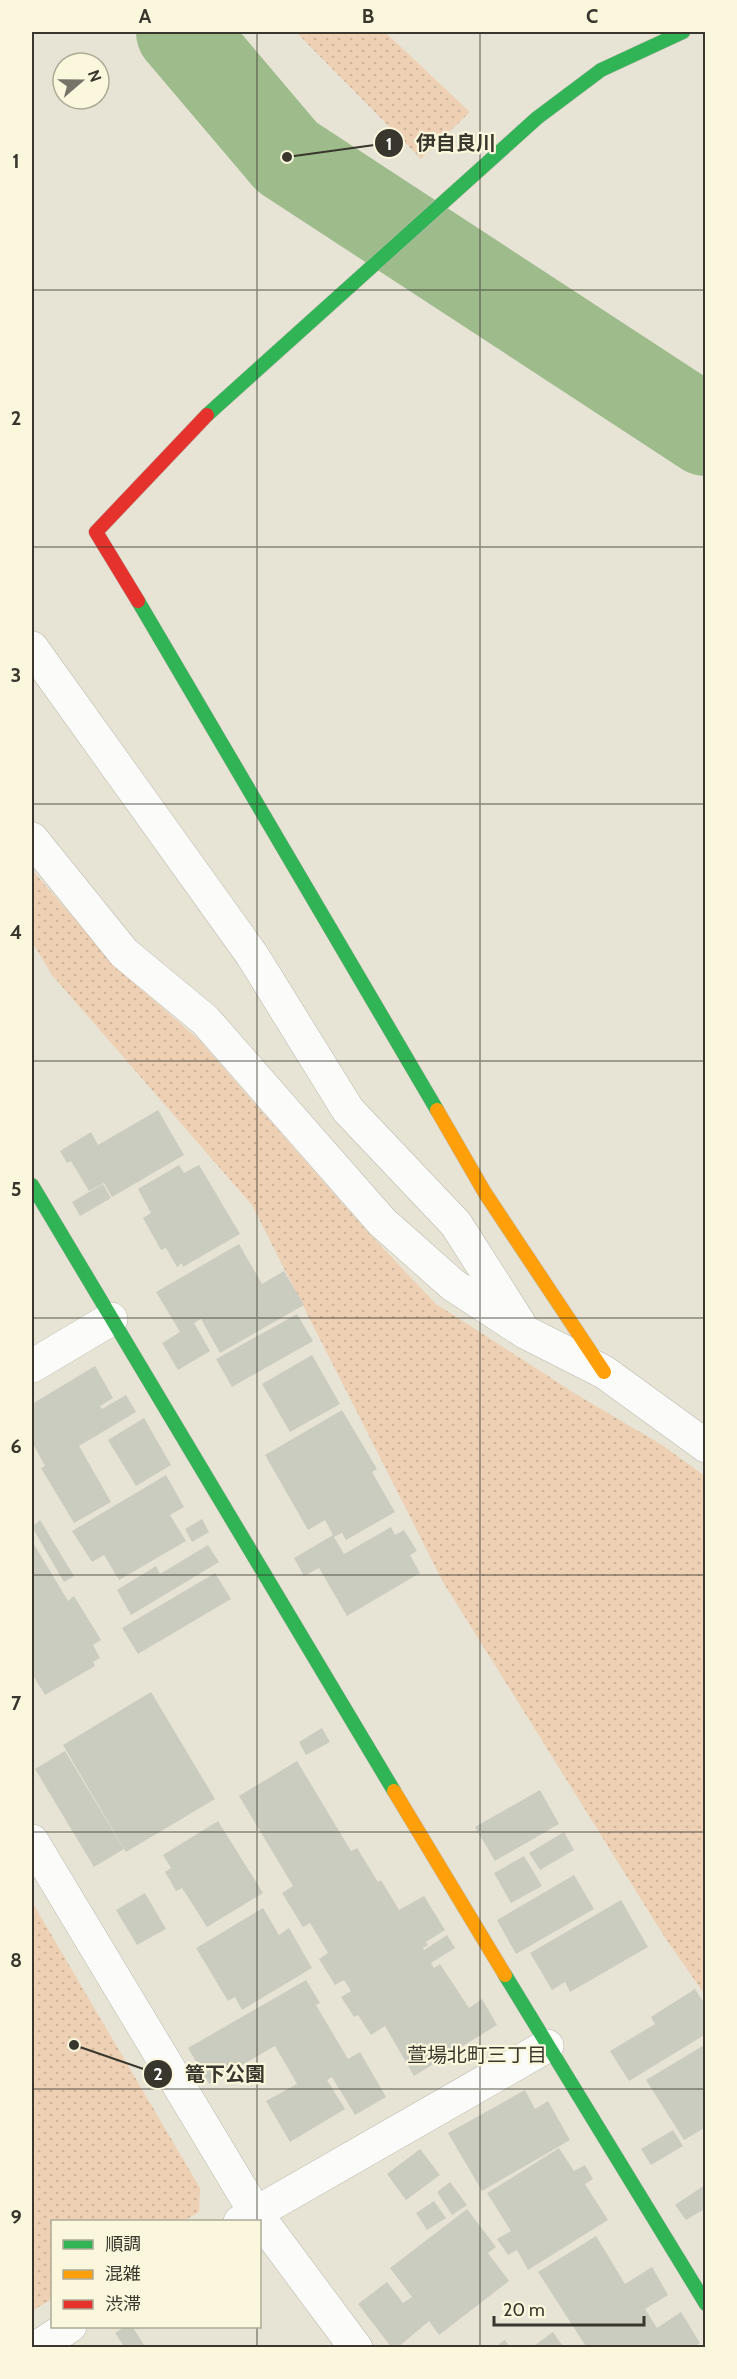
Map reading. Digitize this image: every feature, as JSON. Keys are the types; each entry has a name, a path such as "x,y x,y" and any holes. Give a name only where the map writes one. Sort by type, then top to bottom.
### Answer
{"street":[{"path":"604,1372 485,1193 159,634 96,532 204,418 537,118 601,70 682,32"},
{"path":"32,648 252,955 348,1110 456,1224 525,1332"},
{"path":"32,839 124,953 205,1020 382,1222 453,1285 525,1332 604,1372 705,1446"},
{"path":"32,1185 547,2046 705,2304"},
{"path":"32,1366 111,1319"},
{"path":"32,1841 248,2217 547,2046"},
{"path":"261,2233 356,2348"},
{"path":"36,2348 67,2328"}],"shaded area":[{"path":"296,32 385,32 470,112 421,159"},
{"path":"32,870 118,969 199,1040 364,1228 436,1304 579,1396 662,1445 705,1476 705,1995 664,1936 443,1582 252,1205 52,975 32,942"},
{"path":"32,1902 200,2188 199,2212 186,2220 51,2220 51,2300 32,2311"}],"building":[{"path":"158,1110 184,1155 112,1197 104,1183 89,1191 71,1161 67,1163 60,1151 91,1132 98,1145"},
{"path":"179,1165 184,1173 199,1165 240,1234 183,1267 182,1263 177,1267 166,1248 161,1250 143,1218 151,1213 138,1189"},
{"path":"103,1184 111,1198 80,1216 72,1202"},
{"path":"239,1244 262,1284 284,1271 304,1305 220,1353 201,1319 194,1323 210,1351 178,1370 162,1343 180,1332 156,1292"},
{"path":"297,1314 313,1341 232,1387 216,1359"},
{"path":"312,1355 340,1404 290,1432 262,1384"},
{"path":"95,1366 113,1398 100,1406 102,1409 126,1395 136,1412 79,1446 111,1502 74,1523 41,1468 45,1466 32,1442 32,1404"},
{"path":"342,1410 377,1469 372,1472 395,1512 346,1540 342,1533 334,1537 344,1554 391,1527 395,1535 404,1530 417,1551 410,1555 420,1573 347,1616 319,1568 304,1576 294,1558 333,1535 325,1520 308,1530 265,1455"},
{"path":"144,1418 171,1465 136,1486 108,1440"},
{"path":"166,1475 184,1507 170,1515 186,1541 119,1580 104,1555 92,1562 72,1531"},
{"path":"202,1519 209,1532 192,1542 185,1529"},
{"path":"40,1520 74,1576 64,1582 32,1527"},
{"path":"32,1541 68,1601 74,1596 101,1640 93,1645 100,1658 93,1662 95,1666 45,1695 32,1674"},
{"path":"208,1545 219,1562 131,1615 117,1590 156,1566 160,1574"},
{"path":"215,1573 231,1599 138,1654 122,1628"},
{"path":"151,1692 215,1799 126,1852 63,1745"},
{"path":"322,1728 330,1742 306,1755 299,1742"},
{"path":"65,1751 124,1849 94,1867 35,1769"},
{"path":"297,1761 351,1851 357,1848 378,1882 381,1880 399,1910 424,1896 445,1930 426,1942 428,1945 423,1948 424,1950 447,1935 455,1948 431,1963 434,1968 440,1964 469,2008 482,1999 497,2025 414,2076 385,2026 371,2035 358,2015 354,2017 341,1997 351,1991 344,1980 335,1985 319,1959 328,1953 310,1923 303,1927 282,1893 293,1886 239,1796"},
{"path":"540,1790 559,1824 495,1861 475,1827"},
{"path":"218,1821 263,1893 207,1927 182,1888 176,1891 165,1872 171,1868 163,1855"},
{"path":"564,1832 574,1850 540,1870 529,1853"},
{"path":"524,1856 542,1886 511,1903 494,1873"},
{"path":"574,1875 594,1909 516,1954 497,1920"},
{"path":"145,1893 166,1929 137,1945 116,1910"},
{"path":"621,1900 648,1947 570,1992 565,1982 552,1990 530,1953"},
{"path":"263,1908 279,1935 289,1928 312,1968 242,2010 235,1997 228,2001 196,1948"},
{"path":"306,1980 320,2003 316,2005 348,2059 360,2052 386,2097 355,2115 332,2077 327,2080 345,2109 290,2142 266,2101 297,2084 275,2046 209,2084 188,2048"},
{"path":"695,1989 706,2006 706,2034 629,2081 610,2051 655,2024 651,2017"},
{"path":"706,2044 706,2127 684,2140 646,2080"},
{"path":"525,2090 535,2109 548,2101 570,2140 482,2191 448,2133"},
{"path":"673,2130 683,2146 651,2165 641,2149"},
{"path":"559,2148 574,2171 585,2165 593,2179 585,2184 608,2220 528,2270 517,2250 508,2255 497,2239 511,2231 487,2193"},
{"path":"420,2149 440,2175 406,2200 387,2174"},
{"path":"450,2182 467,2205 452,2215 437,2192"},
{"path":"705,2185 706,2208 686,2220 675,2205"},
{"path":"434,2201 446,2218 427,2230 416,2213"},
{"path":"467,2209 496,2247 488,2253 509,2281 439,2335 429,2321 397,2348 392,2348 358,2304 387,2282 403,2303 412,2297 390,2268"},
{"path":"596,2236 625,2284 652,2267 668,2295 645,2309 657,2328 681,2312 700,2343 692,2348 587,2348 538,2272"},
{"path":"123,2328 133,2328 146,2348 125,2348 115,2333"},
{"path":"553,2332 564,2348 531,2348"},
{"path":"505,2340 510,2348 494,2348"}],"waterway":[{"path":"181,32 287,157 706,431"}],"traffic: fast":[{"path":"207,415 537,118 601,70 683,32"},
{"path":"138,601 437,1110"},
{"path":"32,1185 394,1791"},
{"path":"505,1975 706,2304"}],"traffic: slow":[{"path":"437,1110 485,1193 604,1372"},
{"path":"394,1791 505,1975"}],"traffic: jam":[{"path":"138,601 96,532 207,415"}],"place":[{"name":"伊自良川","path":"287,157"},
{"name":"篭下公園","path":"74,2045"}],"district":[{"name":"萱場北町三丁目","path":"477,2055"}]}
